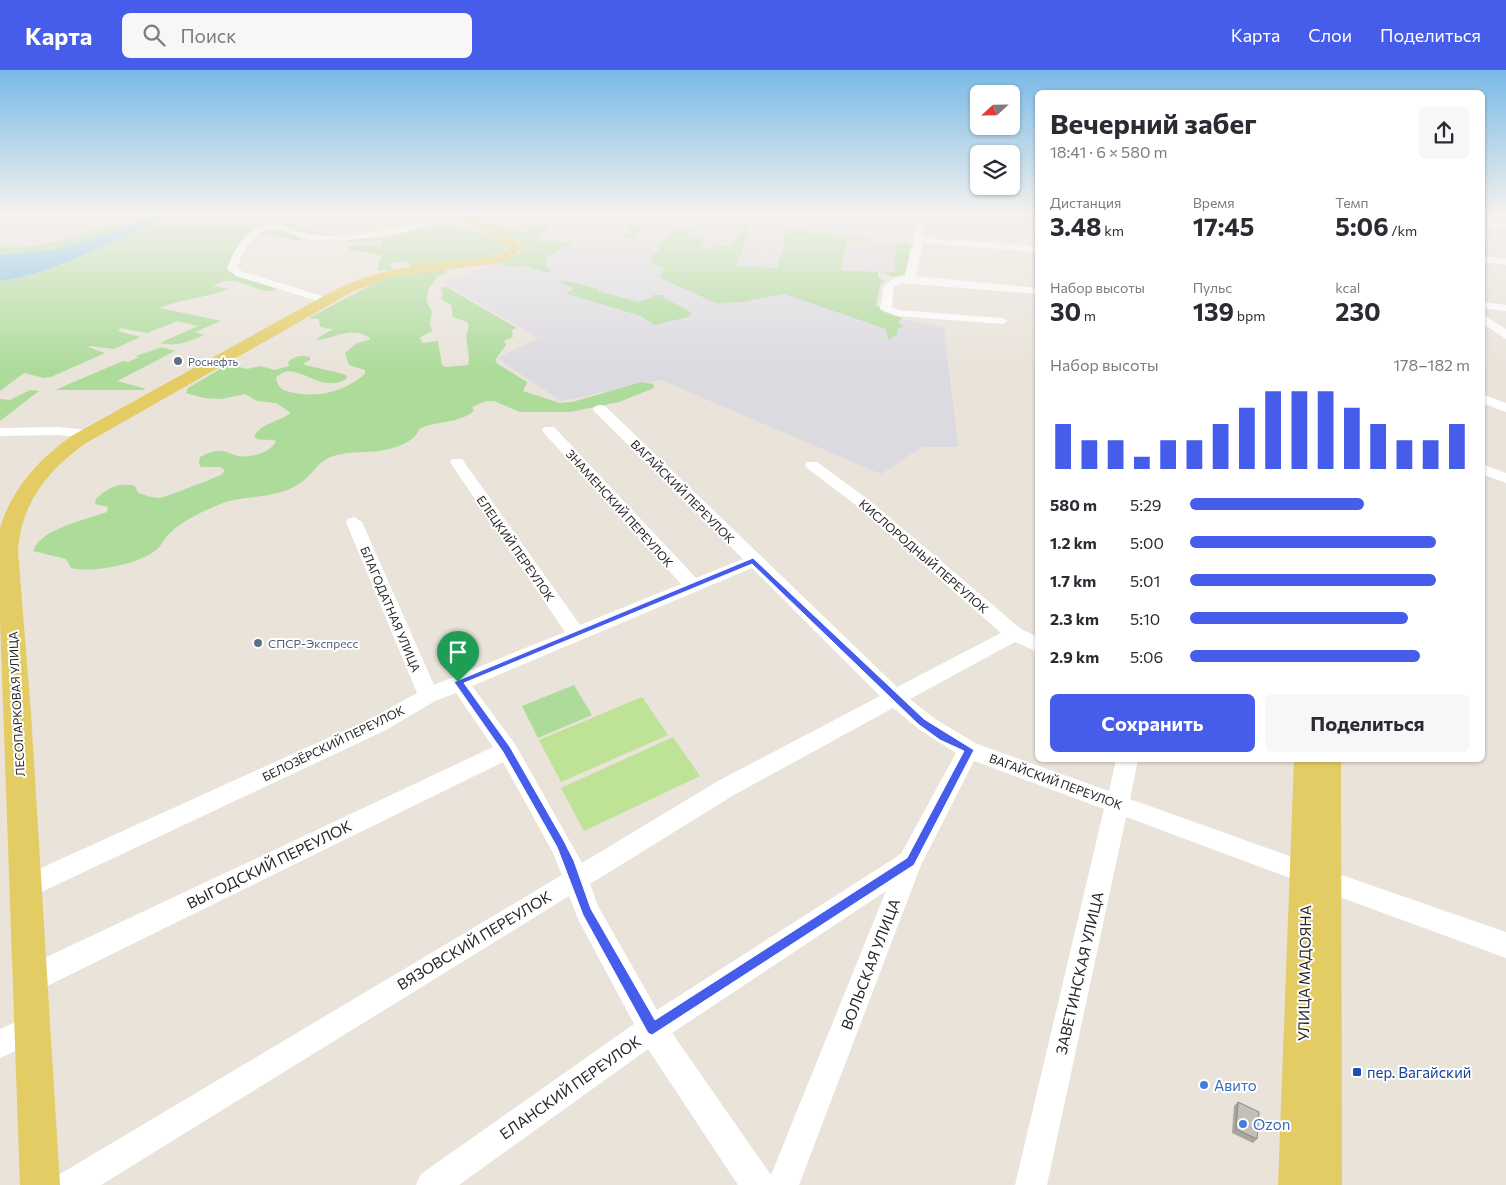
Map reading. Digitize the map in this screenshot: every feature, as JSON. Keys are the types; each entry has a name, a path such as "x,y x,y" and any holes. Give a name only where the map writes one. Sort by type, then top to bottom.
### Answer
{"main road":[{"name":"ЛЕСОПАРКОВАЯ УЛИЦА","path":"40,1185 26,886 6,640 7,551 10,525 20,503 41,472 64,451 88,434 328,301 379,276 446,267"},
{"name":"УЛИЦА МАДОЯНА","path":"1308,762 1315,876 1322,1185"},
{"name":"УЛИЦА МАДОЯНА","path":"1298,1185 1315,876 1327,762"}],"street":[{"path":"232,267 232,269 240,274 328,301"},
{"path":"910,279 913,267"},
{"path":"1002,321 903,315 886,309 885,305 891,283 910,279 1035,291"},
{"path":"1485,305 1506,308"},
{"path":"1485,319 1506,335"},
{"path":"1485,399 1506,408"},
{"name":"ВАГАЙСКИЙ ПЕРЕУЛОК","path":"600,409 753,561 921,721 943,737 969,750 1506,945"},
{"name":"ЗНАМЕНСКИЙ ПЕРЕУЛОК","path":"549,430 692,585"},
{"path":"0,432 88,434"},
{"name":"ЕЛЕЦКИЙ ПЕРЕУЛОК","path":"457,462 576,633"},
{"name":"КИСЛОРОДНЫЙ ПЕРЕУЛОК","path":"812,465 863,503 1014,634 1035,644"},
{"path":"1485,469 1506,478"},
{"name":"БЛАГОДАТНАЯ УЛИЦА","path":"354,522 428,696"},
{"name":"БЕЛОЗЁРСКИЙ ПЕРЕУЛОК","path":"26,886 379,724 428,696 458,682 753,561"},
{"name":"ВЯЗОВСКИЙ ПЕРЕУЛОК","path":"71,1185 726,788 1014,634"},
{"path":"458,682 507,750 560,844 587,911 652,1029 748,1174 759,1185"},
{"name":"ВЫГОДСКИЙ ПЕРЕУЛОК","path":"31,979 507,750"},
{"name":"ВОЛЬСКАЯ УЛИЦА","path":"783,1185 910,862 969,750"},
{"name":"ЗАВЕТИНСКАЯ УЛИЦА","path":"1031,1185 1127,762"},
{"name":"ЕЛАНСКИЙ ПЕРЕУЛОК","path":"432,1185 652,1029 910,862"},
{"path":"0,1044 33,1028"}],"shaded area":[{"path":"484,267 894,267 894,273 878,273 873,300 876,310 901,319 944,327 958,447 922,447 881,474 661,380 561,401 497,358 539,338 442,282"}],"green space":[{"path":"55,267 232,267 230,270 280,288 272,291 240,282 222,282 213,286 229,289 160,308 221,321 195,332 204,335 182,343 166,344 160,343 198,326 178,321 147,333 121,328 118,331 140,337 114,349 90,346 88,347 105,353 51,377 44,378 24,373 0,391 0,281"},
{"path":"378,267 391,267 392,270 378,271"},
{"path":"530,267 546,267 552,271 541,271"},
{"path":"660,267 842,267 841,270 878,272 878,277 885,281 880,286 876,305 884,312 902,318 898,322 904,327 897,329 897,334 888,340 886,329 784,294 742,302 716,303 662,279 660,276 664,269"},
{"path":"894,267 906,267 905,274 893,277 882,272 894,273"},
{"path":"443,270 450,272 438,276 429,288 426,300 432,312 430,324 432,331 419,338 423,343 438,341 442,365 445,367 468,365 466,336 469,326 467,322 453,317 451,305 441,299 443,294 441,289 445,286 517,328 512,330 513,337 504,341 506,345 495,360 498,364 527,382 523,391 560,403 572,402 642,382 653,384 654,388 619,402 570,412 520,412 494,401 486,401 472,407 474,411 462,418 419,429 411,439 396,447 330,457 324,460 299,484 290,489 269,495 238,499 218,505 174,529 155,551 134,561 113,567 101,569 71,568 66,559 33,551 45,536 54,531 107,512 108,507 95,504 96,499 114,487 119,485 135,486 138,493 158,498 221,475 225,470 220,467 201,467 199,463 200,457 221,451 238,456 248,456 260,454 270,449 276,441 254,437 265,426 291,413 276,403 257,401 245,394 221,399 204,398 186,393 188,388 220,369 231,365 247,369 261,366 274,370 289,366 288,362 295,357 304,356 310,357 310,360 304,363 305,365 343,374 347,376 346,379 336,383 326,383 291,371 283,372 276,378 280,387 285,391 314,395 341,389 365,374 365,370 349,365 345,353 357,343 369,340 370,338 357,333 345,333 319,340 316,339 333,329 320,327 319,319 309,318 384,278 413,272"},
{"path":"568,281 639,302 653,297 653,295 663,295 661,296 692,313 688,317 654,325 641,316 567,294 574,288 557,282"},
{"path":"162,347 175,351 117,381 145,389 143,390 55,390 123,361 128,362 139,357 136,356"},
{"path":"30,390 39,391 0,421 0,399 10,400"},
{"path":"574,685 592,715 538,738 522,706"},
{"path":"642,697 668,735 561,782 539,740"},
{"path":"673,737 700,776 584,831 561,788"}],"water":[{"path":"0,267 55,267 22,277 0,281"}],"building":[{"name":"Ozon","path":"1238,1102 1259,1112 1257,1139 1236,1129"}],"place":[{"name":"Роснефть","path":"178,361"},
{"name":"СПСР-Экспресс","path":"258,643"},
{"name":"пер. Вагайский","path":"1357,1072"},
{"name":"Авито","path":"1204,1085"},
{"name":"Ozon","path":"1243,1124"}],"route":[{"path":"753,561 921,721 943,737 969,750 910,862 652,1029 587,911 580,896 569,861 560,844 507,750 458,682 753,561"}]}
